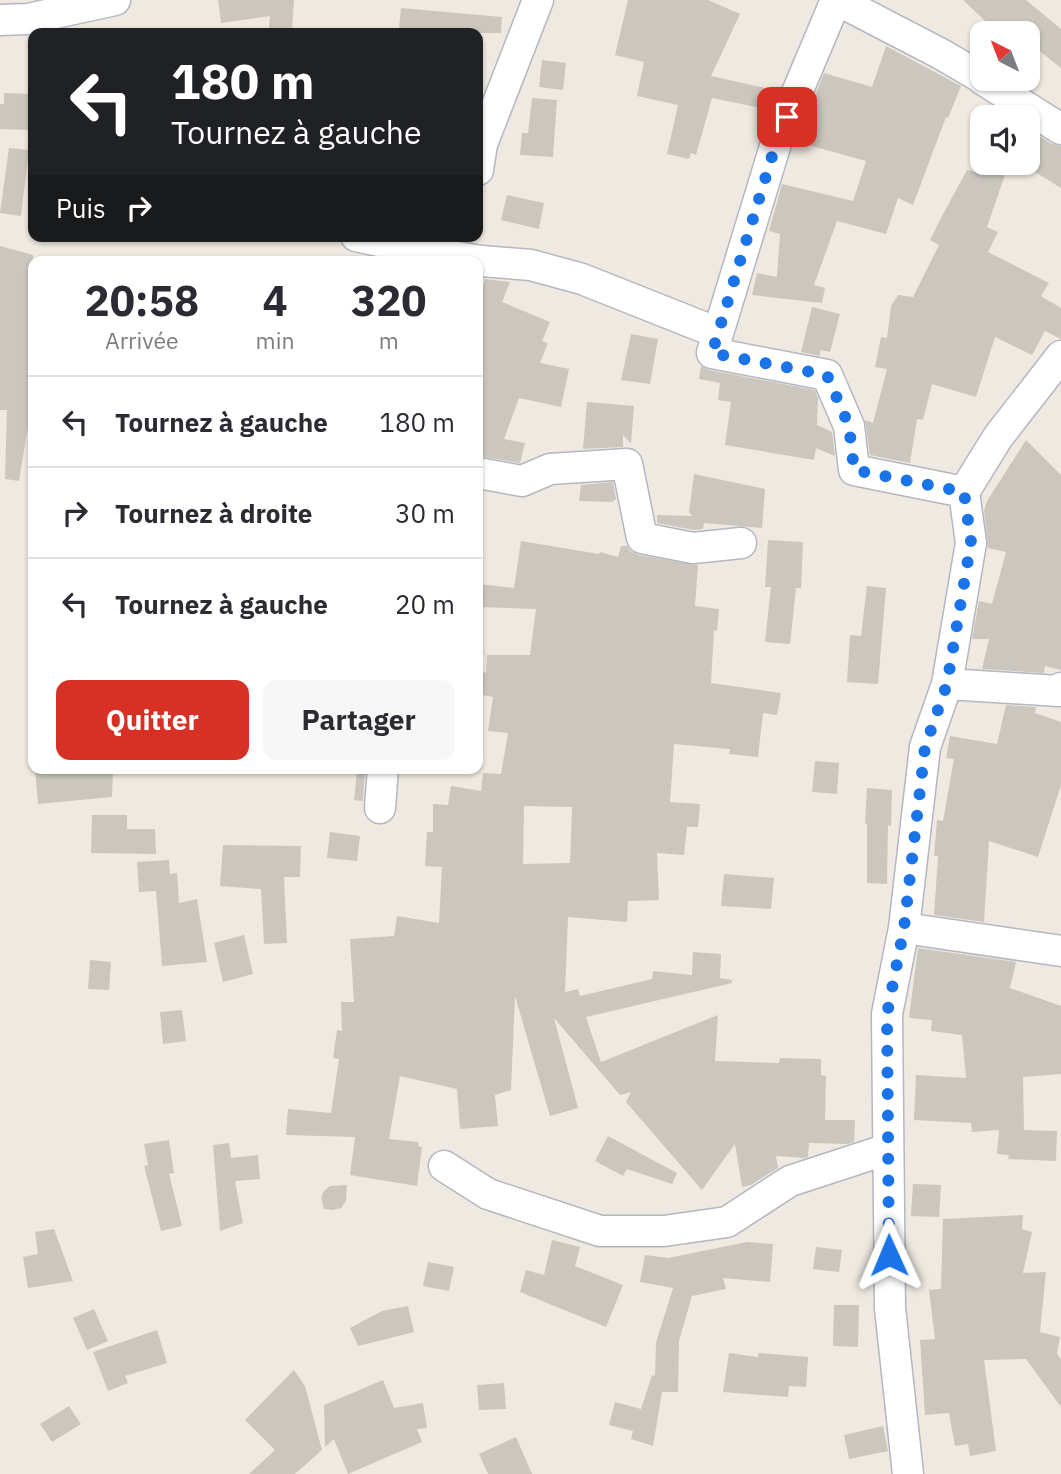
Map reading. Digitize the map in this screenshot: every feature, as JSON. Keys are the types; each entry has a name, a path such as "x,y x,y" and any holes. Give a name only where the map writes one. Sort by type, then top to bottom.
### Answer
{"street":[{"path":"0,20 28,19 115,0"},
{"path":"483,141 538,0"},
{"path":"964,492 854,470 849,426 827,375 712,353 777,140 836,0 970,72"},
{"path":"1001,91 1061,129"},
{"path":"378,242 428,256"},
{"path":"435,256 464,247 531,265 582,279 718,333"},
{"path":"908,1474 890,1308 887,1014 904,928 925,747 947,684 971,542 964,492 998,437 1061,356"},
{"path":"483,474 522,481 550,469 627,464 642,538 693,548 741,544"},
{"path":"947,684 1060,690"},
{"path":"380,808 383,774"},
{"path":"904,928 1061,951"},
{"path":"444,1166 488,1194 600,1231 664,1231 727,1222 790,1181 888,1149"}],"building":[{"path":"218,0 294,0 292,28 269,28 270,16 221,23"},
{"path":"628,0 708,0 740,14 711,76 765,88 761,108 712,98 696,155 691,153 689,159 667,154 678,105 637,96 644,62 615,55"},
{"path":"963,0 1026,0 1061,29 1061,68 1040,51 1040,21 985,21"},
{"path":"401,8 502,17 501,33 483,33 483,28 399,28"},
{"path":"886,46 961,86 948,118 946,117 913,205 898,198 886,234 837,221 814,285 825,288 822,303 752,295 757,273 777,277 780,234 769,231 782,184 853,201 866,161 797,142 824,73 872,87"},
{"path":"542,60 566,63 563,90 539,87"},
{"path":"4,93 28,94 28,130 0,129 0,104 4,104"},
{"path":"532,98 557,100 553,157 520,155 522,133 528,133"},
{"path":"1040,136 1061,146 1061,188 1040,175"},
{"path":"9,148 28,150 21,216 0,213"},
{"path":"967,170 970,171 970,175 1005,175 987,227 998,232 988,252 1049,283 1041,296 1061,308 1061,339 1045,331 1032,355 995,337 976,397 932,384 923,420 917,419 910,463 870,455 865,420 873,423 887,369 875,367 881,337 887,338 891,306 898,295 913,297 939,245 930,240"},
{"path":"507,195 544,203 539,229 501,220"},
{"path":"0,246 33,255 28,256 28,426 19,481 5,479 7,410 0,410"},
{"path":"485,279 510,282 502,302 550,322 542,341 548,343 540,363 569,369 561,407 519,398 504,439 525,443 520,463 483,457"},
{"path":"812,307 840,314 830,352 820,350 820,356 801,352"},
{"path":"631,334 658,339 650,384 621,380"},
{"path":"701,366 709,370 815,390 818,398 817,425 832,432 835,456 816,448 814,460 725,445 731,402 718,400 720,383 699,379"},
{"path":"587,402 634,406 631,444 623,435 623,447 583,449"},
{"path":"1026,440 1061,475 1061,670 1045,666 1044,673 982,669 989,639 972,639 979,601 992,604 1006,552 988,548 984,511 987,501"},
{"path":"694,474 765,489 762,528 704,523 703,529 694,530 657,523 657,515 692,516 689,512"},
{"path":"613,482 616,499 612,502 579,501 581,485"},
{"path":"768,540 803,542 801,588 796,588 790,644 765,642 771,587 765,587"},
{"path":"521,541 618,557 621,546 627,546 630,551 639,555 698,565 695,606 719,609 717,631 714,630 711,683 781,693 777,715 763,713 758,757 729,754 730,749 674,744 670,802 700,804 698,827 687,827 684,855 657,853 659,900 628,901 627,922 568,917 565,992 578,989 580,996 652,979 653,971 692,975 693,952 721,954 720,978 732,980 732,983 586,1017 601,1062 718,1015 715,1061 779,1063 780,1058 821,1059 821,1075 826,1076 825,1120 855,1120 854,1142 809,1143 808,1157 805,1158 776,1156 778,1168 751,1185 742,1187 735,1144 702,1190 626,1102 631,1092 620,1095 554,1018 578,1108 550,1116 515,996 511,1090 495,1095 498,1126 460,1129 457,1089 400,1076 389,1139 418,1142 419,1147 422,1147 417,1186 350,1175 355,1137 286,1135 288,1109 331,1113 339,1059 333,1058 337,1030 342,1031 341,1002 354,1002 350,939 394,936 397,916 439,923 442,867 425,866 427,832 433,832 433,804 448,805 451,786 481,791 483,773 501,774 508,733 488,731 493,697 483,695 483,672 486,673 487,655 530,655 536,609 483,607 483,585 514,588","holes":["524,806 572,807 570,863 523,864"]},
{"path":"867,586 886,588 878,684 847,682 850,635 861,636"},
{"path":"1006,705 1036,707 1035,713 1061,722 1061,785 1038,857 989,841 984,922 934,915 938,856 934,856 937,820 943,821 954,759 946,758 950,736 997,744"},
{"path":"815,761 839,763 837,794 812,792"},
{"path":"36,774 113,774 112,797 38,804"},
{"path":"357,774 365,774 363,801 354,800"},
{"path":"867,788 892,790 891,826 888,825 887,884 867,883"},
{"path":"92,815 127,815 127,829 155,829 156,854 91,853"},
{"path":"330,832 360,836 357,861 327,858"},
{"path":"223,845 301,846 300,877 284,877 287,943 264,944 261,889 220,886"},
{"path":"169,860 170,874 177,873 179,903 197,899 207,962 162,966 156,891 139,892 137,862"},
{"path":"724,874 774,878 771,909 721,906"},
{"path":"244,935 253,974 223,982 214,943"},
{"path":"918,948 1016,962 1010,988 1061,1006 1061,1074 1023,1077 1024,1130 1057,1131 1056,1161 1008,1159 1009,1155 997,1154 999,1130 972,1132 971,1123 914,1120 916,1075 966,1078 962,1035 931,1031 932,1020 909,1018"},
{"path":"90,960 111,962 109,990 88,989"},
{"path":"182,1010 186,1041 163,1044 160,1012"},
{"path":"608,1136 677,1173 672,1184 627,1169 623,1176 595,1161"},
{"path":"169,1140 174,1173 169,1174 182,1226 161,1231 144,1166 148,1165 144,1144"},
{"path":"229,1143 231,1158 258,1155 260,1179 235,1181 243,1223 220,1231 213,1145"},
{"path":"913,1184 941,1185 939,1217 911,1216"},
{"path":"347,1185 346,1201 341,1208 324,1209 321,1198 324,1191 330,1186"},
{"path":"1023,1215 1022,1229 1032,1232 1023,1273 1046,1272 1040,1332 1060,1337 1057,1354 1061,1359 1061,1407 1026,1359 984,1360 996,1451 970,1456 968,1444 955,1446 949,1413 925,1415 920,1340 935,1339 929,1290 941,1289 943,1219"},
{"path":"54,1229 73,1281 28,1288 23,1257 38,1254 35,1232"},
{"path":"552,1240 580,1247 575,1266 623,1285 606,1327 520,1292 526,1270 544,1275"},
{"path":"747,1242 773,1244 770,1282 723,1278 726,1289 692,1296 679,1341 678,1392 662,1392 653,1446 631,1439 633,1431 609,1425 615,1402 641,1409 652,1375 655,1376 656,1343 673,1288 640,1282 645,1255 668,1258"},
{"path":"816,1247 842,1250 839,1272 813,1269"},
{"path":"428,1262 454,1267 449,1291 423,1286"},
{"path":"834,1305 859,1305 858,1347 833,1346"},
{"path":"408,1306 414,1332 358,1346 350,1328 382,1311"},
{"path":"94,1309 108,1341 87,1350 73,1318"},
{"path":"157,1330 167,1363 125,1376 128,1383 108,1391 93,1352"},
{"path":"729,1353 758,1357 758,1353 808,1357 806,1387 789,1386 788,1397 723,1392"},
{"path":"294,1370 305,1386 322,1450 295,1474 249,1474 275,1450 245,1420"},
{"path":"383,1380 394,1408 423,1403 427,1428 417,1429 422,1442 348,1474 334,1439 325,1447 324,1405"},
{"path":"504,1383 506,1409 479,1410 477,1385"},
{"path":"69,1406 81,1424 52,1442 40,1424"},
{"path":"883,1426 888,1451 849,1459 844,1435"},
{"path":"516,1437 532,1474 488,1474 479,1454"}],"route":[{"path":"787,117 777,140 712,353 827,375 849,426 854,470 964,492 971,542 947,684 925,747 904,928 887,1014 889,1255"}]}
